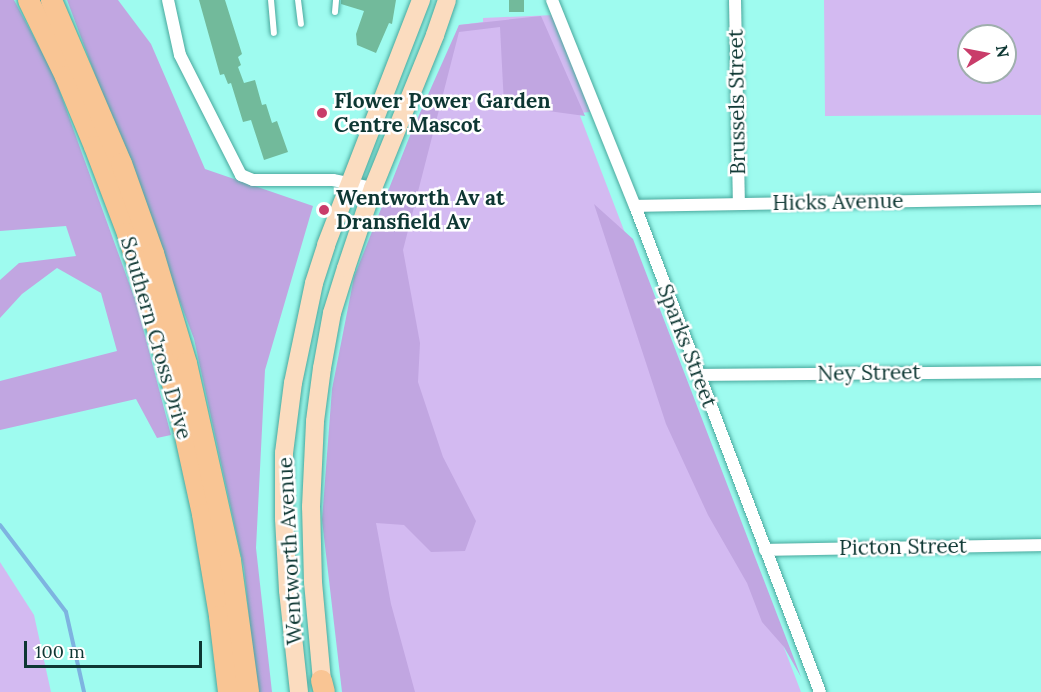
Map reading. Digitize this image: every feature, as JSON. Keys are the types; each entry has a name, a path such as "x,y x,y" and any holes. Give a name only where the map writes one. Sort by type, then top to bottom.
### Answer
{"highway":[{"name":"Southern Cross Drive","path":"28,0 65,76 94,146 127,233 154,318 179,409 202,514 219,616 228,692"},
{"name":"Southern Cross Drive","path":"51,0 121,163 153,253 186,363 230,560 248,692"}],"main road":[{"name":"Wentworth Avenue","path":"299,692 287,578 284,453 293,383 312,293 326,245 421,0"},
{"name":"Wentworth Avenue","path":"323,688 311,507 315,421 332,313 373,188 447,0"}],"street":[{"path":"168,0 180,55 241,175 253,180 350,181 373,188"},
{"name":"Sparks Street","path":"552,0 634,206 820,692"},
{"name":"Brussels Street","path":"735,0 739,204"},
{"name":"Hicks Avenue","path":"634,206 1041,199"},
{"name":"Ney Street","path":"698,375 1041,372"},
{"name":"Picton Street","path":"765,550 1041,545"}],"lane":[{"path":"270,0 274,33"},
{"path":"298,0 301,24"},
{"path":"335,12 337,0"}],"shaded area":[{"path":"0,0 14,0 53,73 137,305 171,435 157,438 136,399 0,430 0,381 117,351 101,293 57,268 22,294 0,318 0,280 19,263 76,256 66,226 0,231"},
{"path":"67,0 118,0 151,44 205,169 313,206 265,370 256,548 272,692 257,692 244,568 194,339"},
{"path":"824,0 1041,0 1041,115 825,116"},
{"path":"554,15 590,112 579,113 801,692 371,692 366,449 425,116 459,25 483,22 483,18"},
{"path":"541,16 585,116 504,105 500,27 459,32 403,250 420,343 418,382 443,457 476,521 465,551 431,552 404,525 376,523 391,604 415,692 342,692 322,520 332,389 354,277 411,133 459,25"},
{"path":"594,204 633,239 801,677 784,647 762,622 747,583 708,515 666,424"},
{"path":"0,562 34,615 51,692 0,692"}],"building":[{"path":"199,0 225,0 242,54 238,57 241,65 238,67 244,83 255,80 262,105 266,104 272,123 277,121 288,152 264,160 251,120 243,122 231,83 228,84 224,74 220,75"},
{"path":"341,0 396,0 392,24 389,23 376,53 357,45 356,34 364,11 341,4"},
{"path":"509,0 524,0 524,12 509,12"}],"waterway":[{"path":"0,525 66,612 84,692"}],"place":[{"name":"Flower Power Garden Centre Mascot","path":"322,113"},
{"name":"Wentworth Av at Dransfield Av","path":"324,210"}]}
